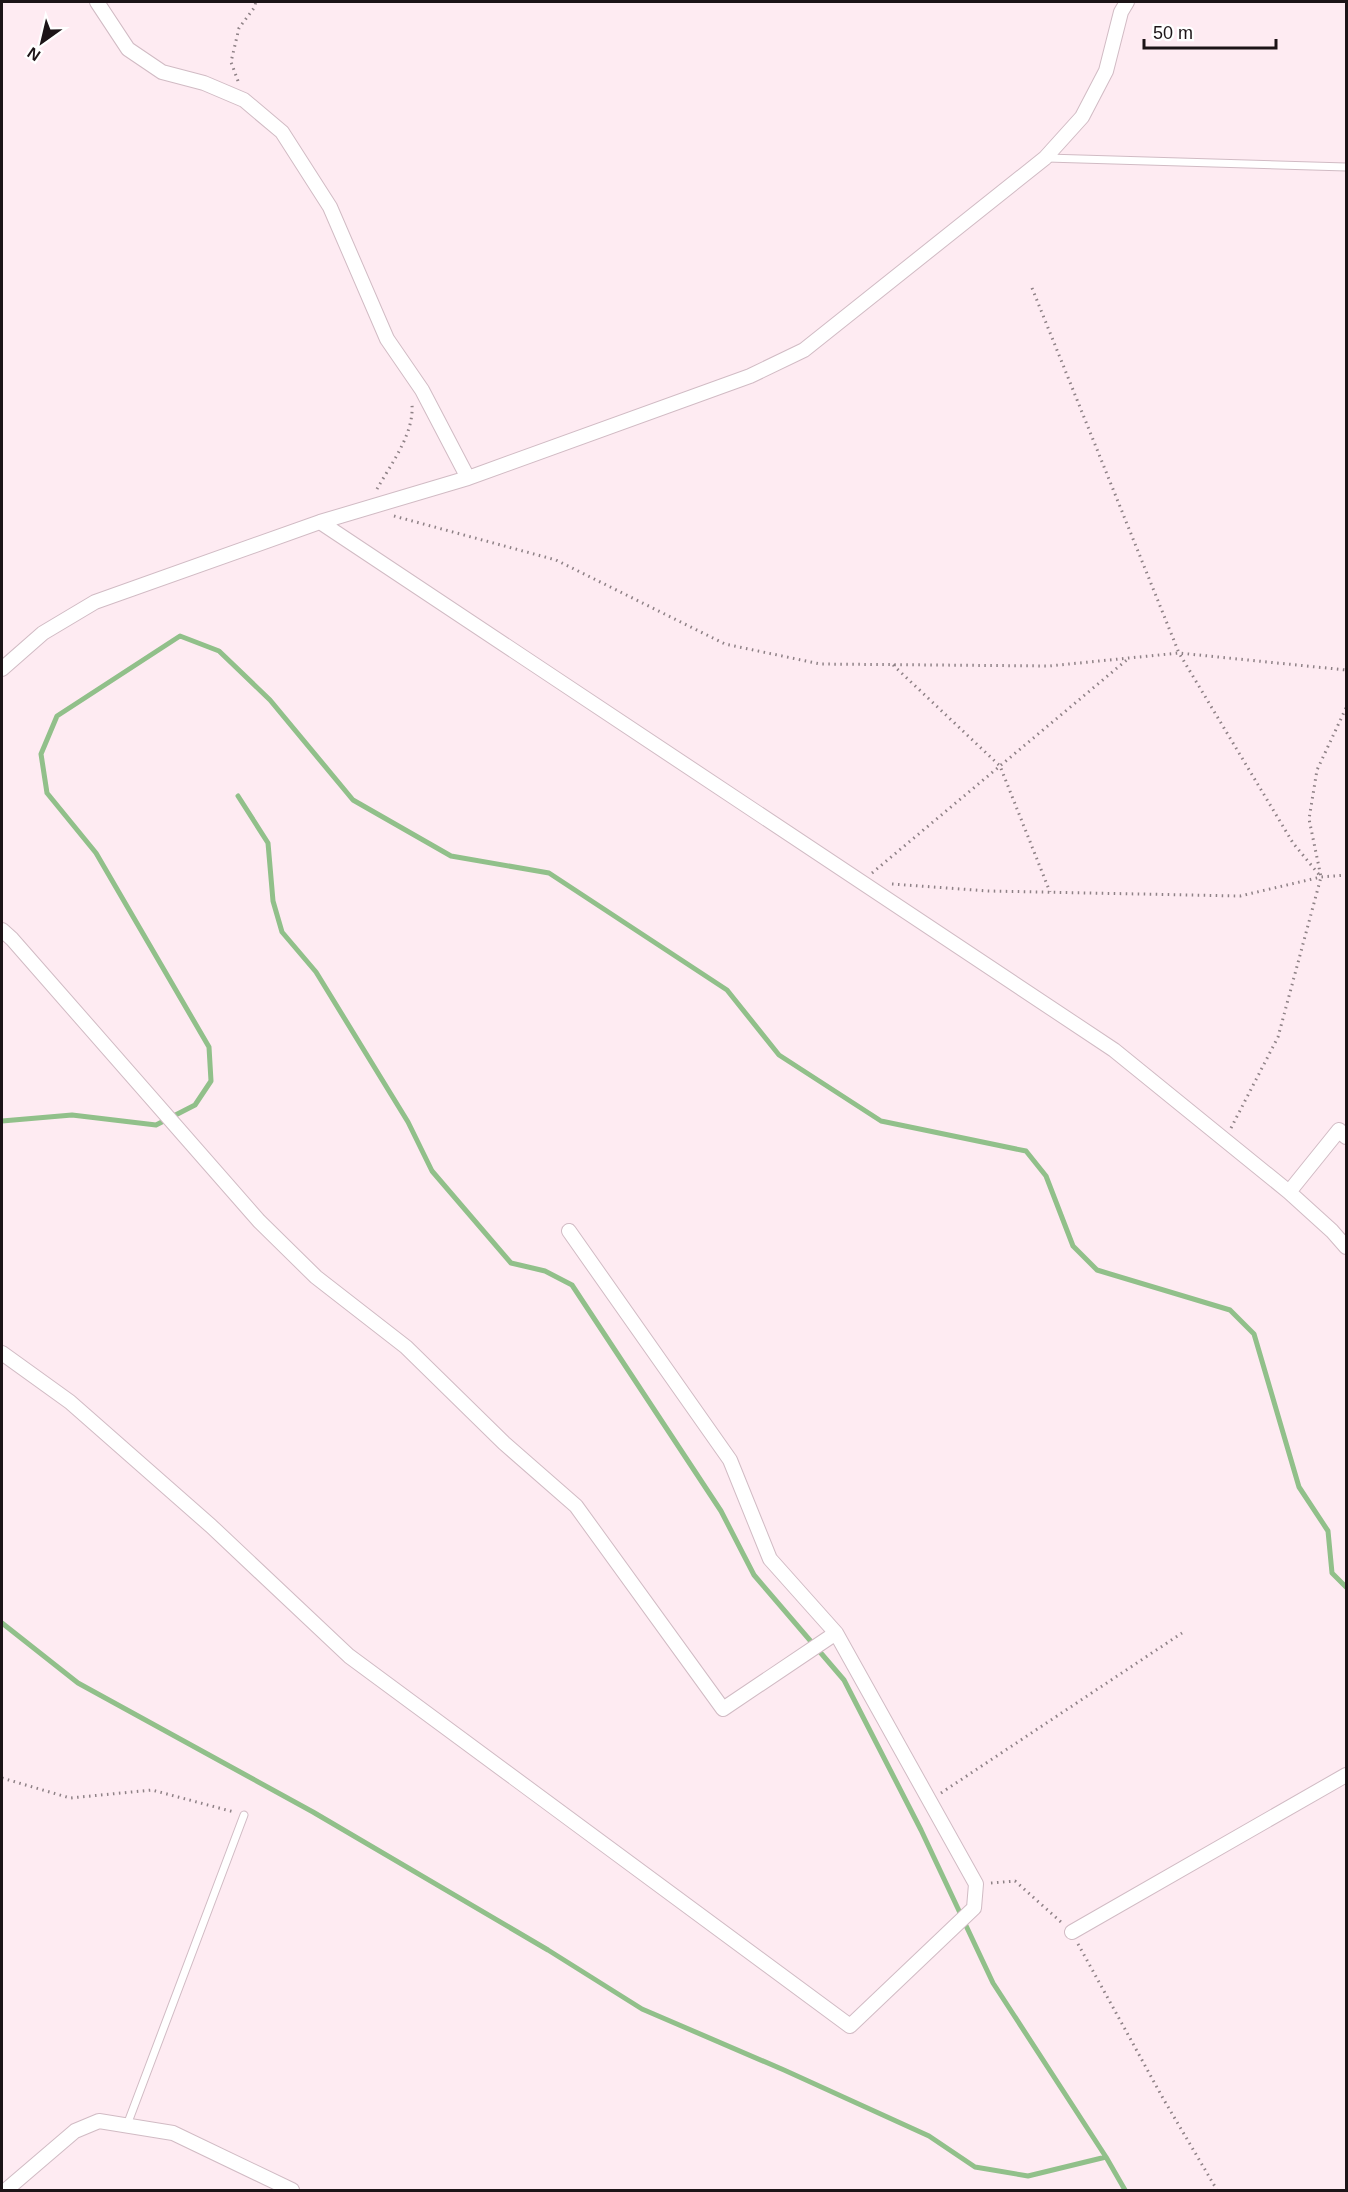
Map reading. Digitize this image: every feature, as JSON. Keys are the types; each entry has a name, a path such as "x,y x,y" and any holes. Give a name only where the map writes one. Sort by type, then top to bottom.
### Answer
{"street":[{"path":"97,2 128,49 162,72 204,83 244,100 282,132 330,207 387,339 422,390 468,478"},
{"path":"2,669 43,633 95,602 320,522 468,478 750,375 804,350 1044,158 1082,117 1106,71 1120,12 1127,2"},
{"path":"320,522 1114,1050 1289,1192 1347,1247"},
{"path":"2,930 259,1221 316,1276 406,1347 504,1443 576,1506 723,1709 836,1633"},
{"path":"1289,1192 1339,1130 1347,1137"},
{"path":"2,1353 70,1402 211,1526 349,1656 850,2026 974,1908 976,1884 836,1633 770,1559 730,1460 569,1231"},
{"path":"1072,1932 1347,1775"},
{"path":"6,2190 75,2131 99,2121 173,2133 292,2190"}],"lane":[{"path":"1044,158 1347,167"},
{"path":"126,2125 244,1815"}],"path":[{"path":"244,100 231,62 239,28 256,2"},
{"path":"1032,288 1179,653 1293,843 1322,877"},
{"path":"411,404 412,415 402,445 366,508 556,560 725,644 820,664 1049,666 1179,653 1347,670"},
{"path":"861,882 1129,658"},
{"path":"893,665 1000,766 1050,892"},
{"path":"1225,1140 1278,1037 1322,877 1309,819 1317,770 1347,708"},
{"path":"861,882 988,891 1240,896 1322,877 1347,875"},
{"path":"929,1801 1182,1633"},
{"path":"2,1778 70,1798 152,1790 244,1815"},
{"path":"976,1884 1015,1881 1072,1932 1164,2100 1217,2190"}],"waterway":[{"path":"2,1121 72,1115 156,1125 195,1105 211,1081 209,1047 96,853 47,793 41,754 57,716 180,636 219,651 270,700 353,800 451,856 549,873 727,990 779,1055 881,1121 1026,1151 1046,1176 1073,1246 1097,1270 1230,1310 1254,1334 1299,1487 1328,1531 1332,1573 1346,1587"},
{"path":"238,796 268,843 273,901 282,932 316,972 408,1122 432,1171 511,1263 545,1271 572,1285 721,1511 754,1575 844,1680 921,1830 993,1983 1125,2190"},
{"path":"2,1623 78,1683 313,1812 548,1950 642,2009 929,2136 975,2167 1028,2176 1106,2157"}]}
